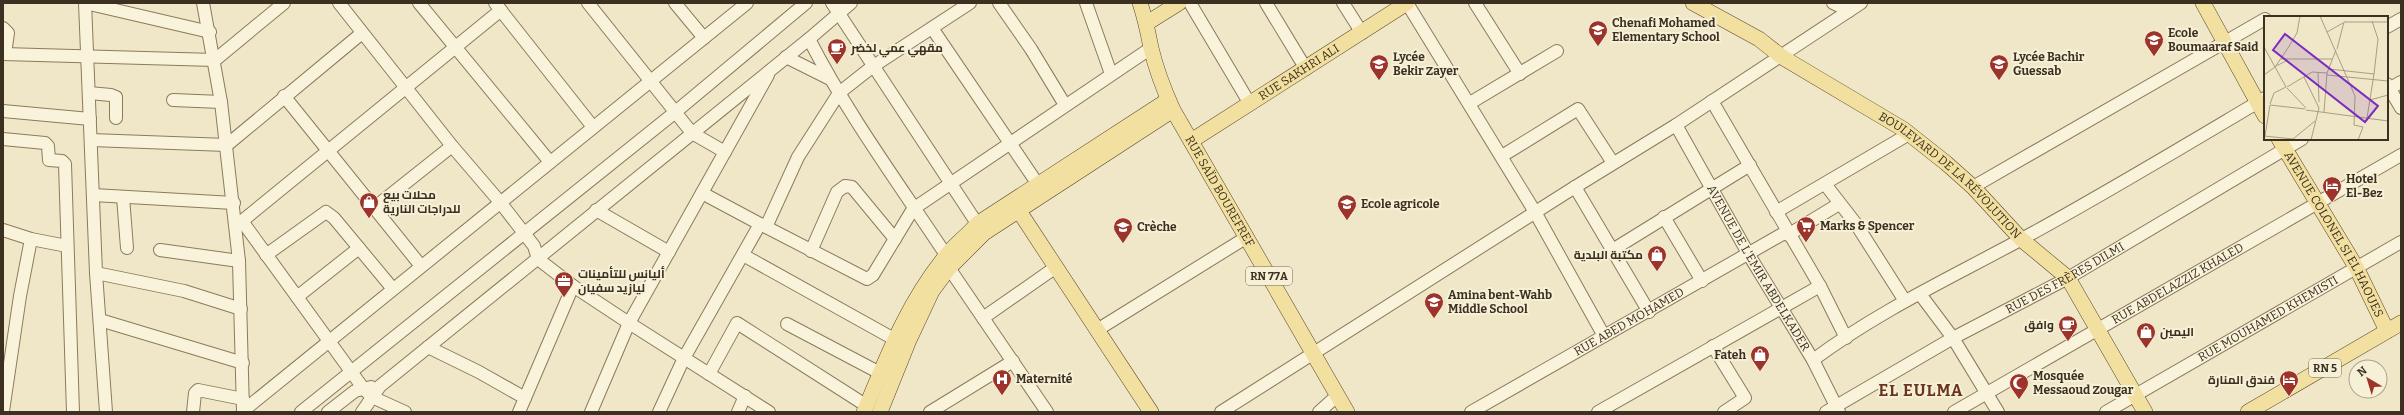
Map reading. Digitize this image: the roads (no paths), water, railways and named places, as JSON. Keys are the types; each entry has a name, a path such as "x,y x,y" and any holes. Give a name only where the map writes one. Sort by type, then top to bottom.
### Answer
{"main road":[{"name":"RUE SAÏD BOUREFREF","path":"1140,3 1147,23 1151,48 1171,105 1348,412"},
{"path":"1147,23 1179,3"},
{"name":"RUE SAKHRI ALI","path":"1191,141 1407,3"},
{"name":"BOULEVARD DE LA RÉVOLUTION","path":"1694,3 1759,39 1782,57 1909,134 1973,187 2021,240 2068,278 2145,412"},
{"path":"2208,6 2225,42 2261,100 2264,112"},
{"path":"870,410 880,373 894,339 921,289 947,262 980,229 1038,186 1171,105"},
{"path":"980,229 1019,211 1171,105"},
{"name":"AVENUE COLONEL SI EL HAOUES","path":"2282,144 2316,203 2356,267 2387,331"},
{"path":"1019,211 1151,412"},
{"path":"870,410 947,262"},
{"name":"RN 5","path":"2248,412 2401,323"}],"street":[{"path":"106,412 96,273 85,3 210,32"},
{"path":"204,3 215,60 234,203 239,224 243,407"},
{"path":"3,28 8,32 4,54 87,55 215,60 284,3"},
{"path":"339,3 452,146 500,202 534,246 538,259 573,286 769,412"},
{"path":"419,3 550,162"},
{"path":"588,3 692,133 725,152"},
{"path":"675,3 704,38"},
{"path":"243,407 393,289 747,3"},
{"path":"301,412 675,112 806,3"},
{"path":"362,412 380,386 538,259 596,210 810,39 834,8 851,3"},
{"path":"660,412 684,358 742,255 763,226 798,157 840,93 872,67 970,3"},
{"path":"1000,3 1065,105"},
{"path":"1086,3 1111,74"},
{"path":"1190,3 1250,104"},
{"path":"1266,3 1306,68"},
{"path":"1343,3 1362,32"},
{"path":"1407,3 1502,156 1604,336"},
{"path":"1475,3 1520,74"},
{"path":"1833,3 1848,11"},
{"path":"1221,412 1535,212 1676,125 1782,57 1861,3"},
{"path":"239,224 456,48 498,7 593,127"},
{"path":"834,8 980,229"},
{"path":"1973,187 2264,19"},
{"path":"2388,26 2401,19"},
{"path":"932,28 1038,186"},
{"path":"91,140 227,145 284,96 362,33"},
{"path":"810,39 830,79 983,318 1047,412"},
{"path":"702,193 867,280 874,275 913,209 1151,48"},
{"path":"1470,103 1557,51"},
{"path":"786,57 830,79"},
{"path":"591,412 629,323 770,70"},
{"path":"2401,82 2388,88 2401,108"},
{"path":"89,93 114,96 117,100 116,118"},
{"path":"284,96 421,266"},
{"path":"174,100 221,102"},
{"path":"1813,360 1905,301 2021,240 2208,134 2261,100"},
{"path":"1712,101 1750,165 1787,233 1820,286 1846,338"},
{"path":"1502,156 1578,109 1613,164"},
{"path":"3,111 90,119"},
{"name":"AVENUE DE L'EMIR ABDELKADER","path":"1676,125 1749,255 1813,360 1833,410"},
{"path":"1776,212 1909,134"},
{"path":"3,139 45,143 48,146 49,160 64,162 73,412"},
{"name":"RUE DES FRÈRES DILMI","path":"1833,410 1953,338 2068,278 2282,144 2298,140"},
{"path":"374,208 452,146"},
{"name":"RUE ABDELAZZIZ KHALED","path":"1954,412 2401,155"},
{"path":"1614,249 1750,165"},
{"path":"1825,184 1856,224 1905,301"},
{"path":"811,251 837,192 845,186 852,187 895,239"},
{"path":"1575,187 1614,249 1649,312"},
{"path":"93,195 234,203"},
{"path":"123,197 127,248"},
{"name":"RUE ABED MOHAMED","path":"1471,412 1839,204"},
{"path":"596,210 669,252"},
{"path":"266,255 326,212 334,218 393,289"},
{"path":"1664,217 1702,281"},
{"path":"239,224 266,255 364,388 372,397 405,412"},
{"path":"3,230 31,239 67,246"},
{"path":"1097,330 1247,237"},
{"path":"5,410 8,334 31,239"},
{"name":"RUE MOUHAMED KHEMISTI","path":"2106,412 2401,242"},
{"path":"297,297 359,248"},
{"path":"160,250 239,261"},
{"path":"742,255 894,339"},
{"path":"983,318 1056,268"},
{"path":"96,273 184,291 241,309"},
{"path":"519,412 573,286"},
{"path":"1598,412 1820,286"},
{"path":"1920,294 1953,338 1998,412"},
{"path":"100,320 243,363"},
{"path":"709,374 734,325 738,324 870,410"},
{"path":"787,324 880,373"},
{"path":"1713,346 1745,398 1724,412"},
{"path":"428,347 479,372 525,398"},
{"path":"930,412 1013,361"},
{"path":"328,412 352,394 364,388 380,386"},
{"path":"193,412 195,393 198,390 243,407"},
{"path":"1319,412 1338,395"},
{"path":"738,412 745,396"}],"place":[{"name":"Chenafi Mohamed Elementary School","path":"1598,47"},
{"name":"Ecole Boumaaraf Said","path":"2154,57"},
{"name":"مقهي عمي لخضر","path":"837,65"},
{"name":"Lycée Bekir Zayer","path":"1379,81"},
{"name":"Lycée Bachir Guessab","path":"1999,81"},
{"name":"Hotel El-Bez","path":"2332,203"},
{"name":"محلات بيع للدراجات النارية","path":"369,219"},
{"name":"Ecole agricole","path":"1347,221"},
{"name":"Marks & Spencer","path":"1806,243"},
{"name":"Crèche","path":"1123,244"},
{"name":"مكتبة البلدية","path":"1657,272"},
{"name":"أليانس للتأمينات ليازيد سفيان","path":"564,298"},
{"name":"Amina bent-Wahb Middle School","path":"1434,319"},
{"name":"وافق","path":"2068,342"},
{"name":"اليمين","path":"2146,349"},
{"name":"Fateh","path":"1760,372"},
{"name":"Maternité","path":"1002,396"},
{"name":"فندق المنارة","path":"2289,397"},
{"name":"Mosquée Messaoud Zougar","path":"2019,400"}],"district":[{"name":"EL EULMA","path":"1921,390"}]}
